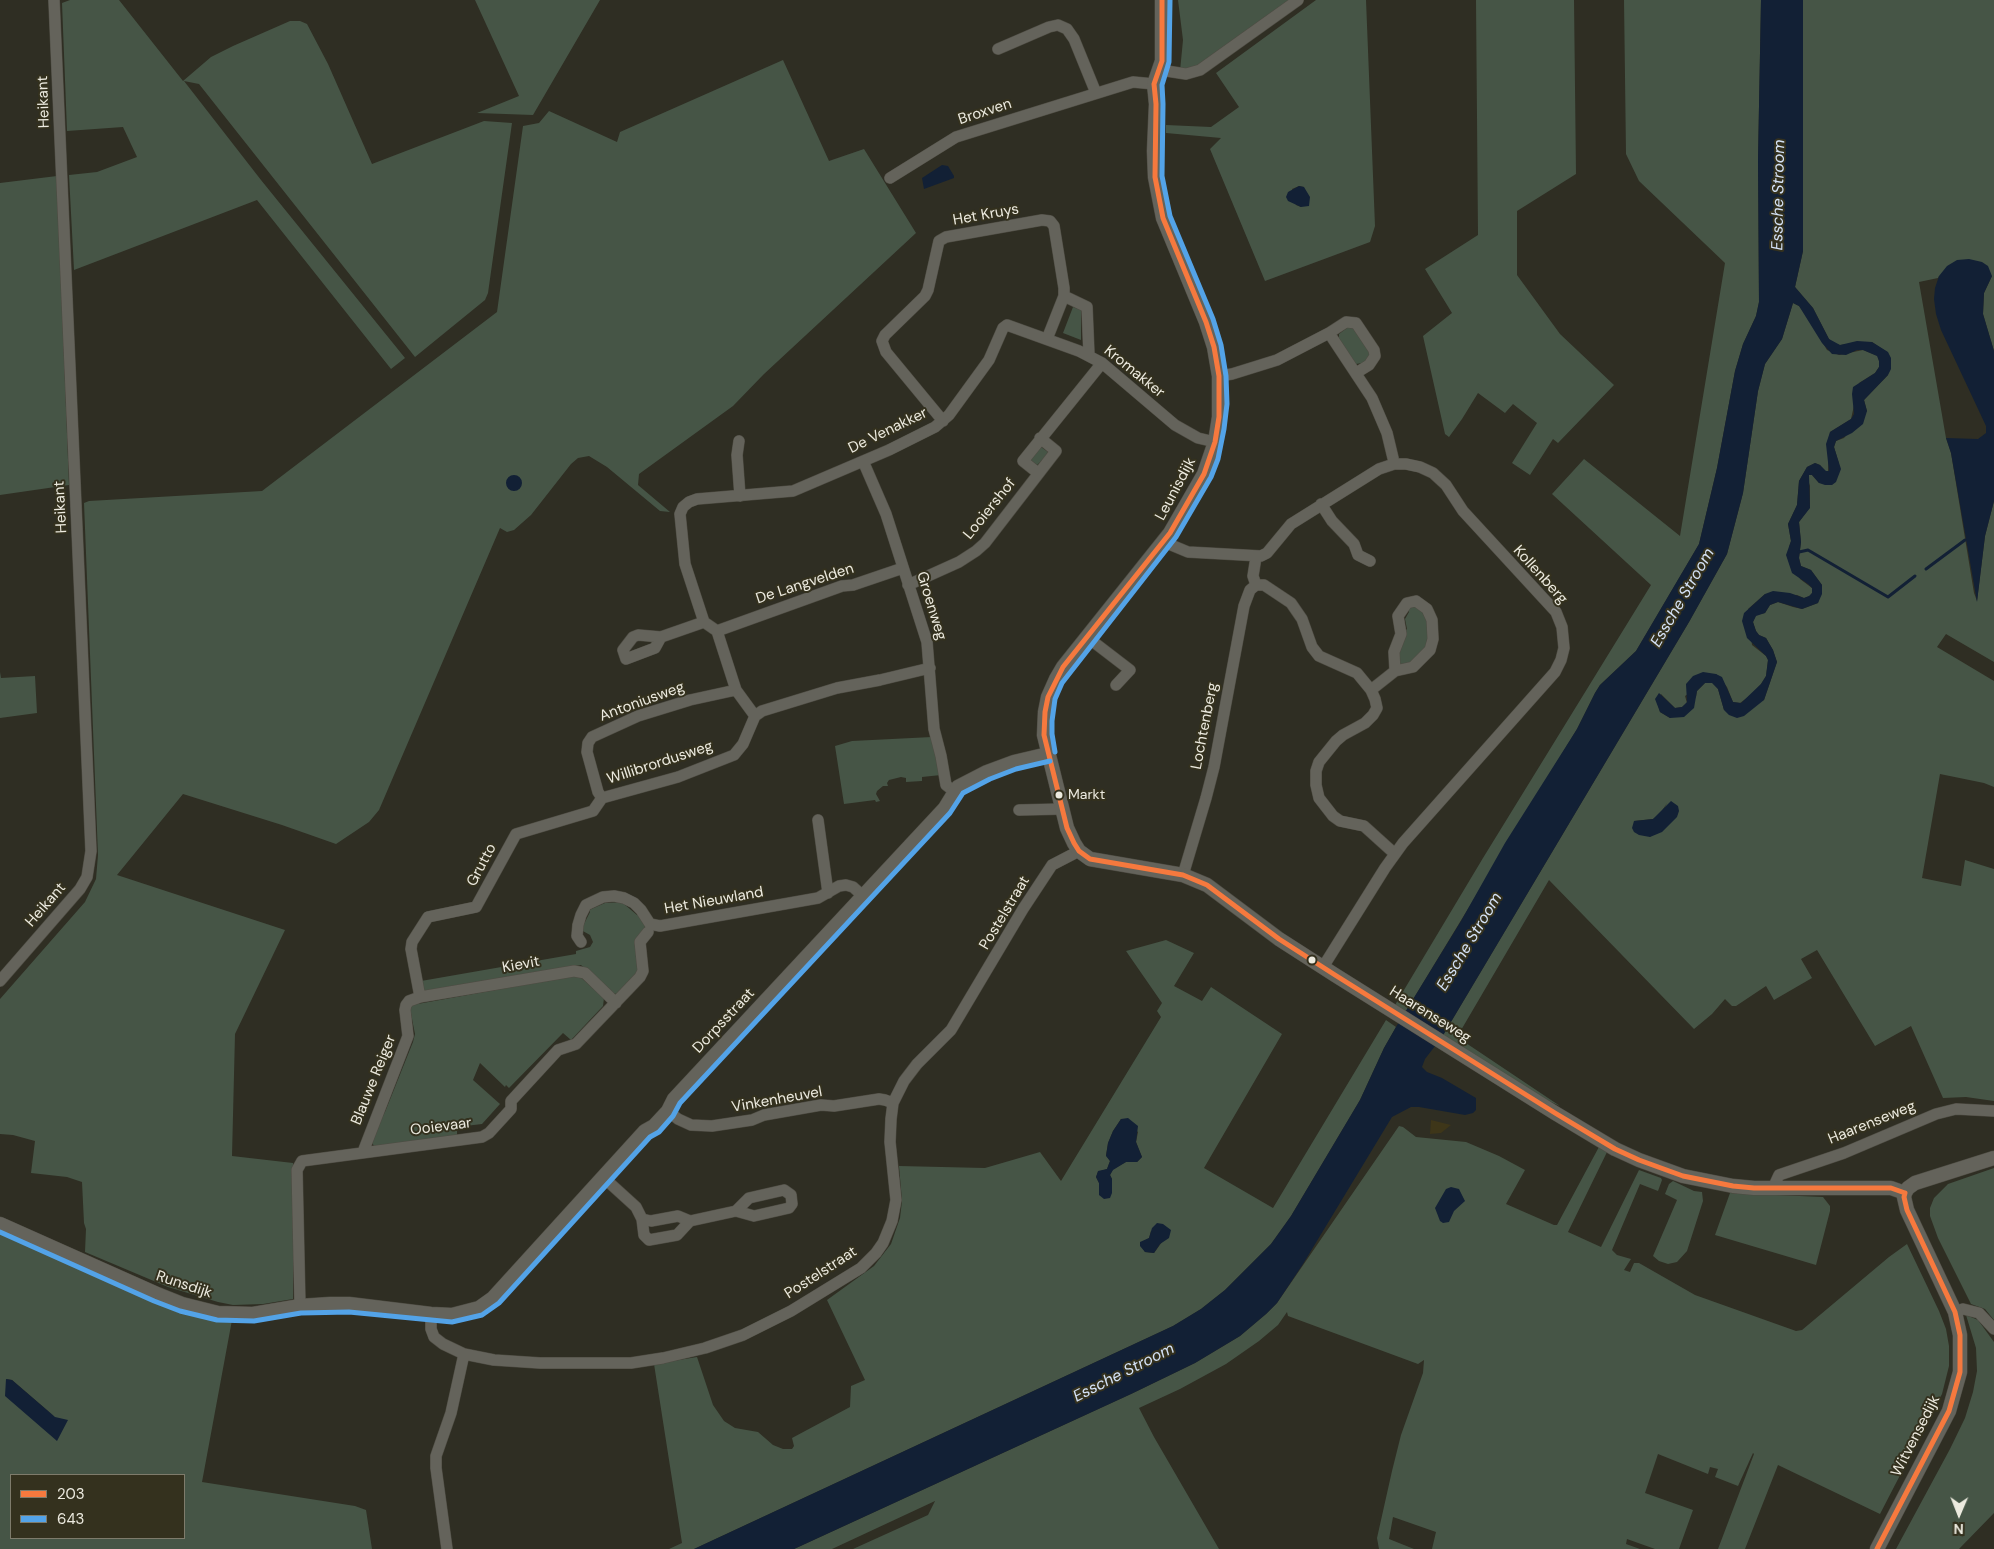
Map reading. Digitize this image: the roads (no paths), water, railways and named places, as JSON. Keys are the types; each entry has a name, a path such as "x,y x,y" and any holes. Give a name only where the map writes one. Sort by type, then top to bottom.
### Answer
{"street":[{"name":"Heikant","path":"0,981 80,889 87,877 92,851 54,0"},
{"name":"Leunisdijk","path":"1062,809 1048,754 1044,728 1048,697 1059,673 1164,542 1200,482 1211,457 1215,442 1220,404 1219,376 1214,347 1206,322 1163,218 1153,165 1156,104 1154,84 1160,70 1163,23 1162,0"},
{"path":"1160,70 1186,74 1200,70 1298,0"},
{"path":"998,49 1049,27 1058,25 1067,29 1074,39 1096,93"},
{"name":"Broxven","path":"890,178 956,137 1133,82 1154,84"},
{"name":"Het Kruys","path":"943,421 886,352 882,341 885,335 925,296 940,241 946,237 1042,220 1050,222 1054,226 1064,296"},
{"path":"1047,339 1064,296 1087,307 1089,356"},
{"path":"1219,376 1232,374 1277,360 1346,322 1356,323 1376,356 1369,365 1356,373"},
{"name":"Kromakker","path":"1003,328 1007,325 1015,327 1089,356 1102,363 1174,425 1198,438 1215,442"},
{"name":"De Venakker","path":"704,622 684,564 680,514 683,507 697,499 793,491 920,435 943,421 989,360 1003,328"},
{"path":"1329,333 1356,373 1381,417 1393,458"},
{"name":"Looiershof","path":"1038,473 1023,461 1102,363"},
{"name":"Looiershof","path":"908,585 960,562 985,543 1056,451 1040,438"},
{"path":"740,441 737,455 740,496"},
{"name":"Groenweg","path":"862,461 886,514 927,642 934,729 946,785 954,792"},
{"name":"Kollenberg","path":"1256,557 1267,553 1291,524 1320,504 1386,466 1406,464 1420,467 1433,473 1446,485 1463,511 1556,612 1562,627 1564,648 1555,672 1395,854 1323,967"},
{"path":"1320,504 1332,521 1354,544 1358,555 1370,561"},
{"path":"1164,542 1188,552 1256,557 1253,576 1256,584 1264,585 1291,603 1302,619 1312,647 1319,656 1357,673 1371,690 1377,708 1373,715 1365,723 1343,735 1336,742 1320,762 1316,771 1316,785 1323,804 1333,816 1340,821 1364,826 1395,854"},
{"name":"De Langvelden","path":"717,631 842,586 853,585 903,568"},
{"name":"Lochtenberg","path":"1183,875 1214,767 1244,606 1250,590 1256,584"},
{"path":"1371,690 1395,671 1413,667 1430,650 1433,639 1432,620 1427,609 1416,601 1407,603 1398,616 1401,634 1394,652 1395,671"},
{"path":"661,637 704,622 717,631 736,690 755,716 762,711 837,688 930,668"},
{"path":"1087,637 1130,670 1116,685"},
{"name":"Antoniusweg","path":"602,798 598,792 587,752 588,743 592,737 638,716 690,700 736,690"},
{"name":"Willibrordusweg","path":"557,822 594,811 602,798 678,776 734,755 743,744 755,716"},
{"name":"Dorpsstraat","path":"431,1314 452,1315 467,1312 479,1308 493,1298 645,1131 654,1126 668,1111 674,1099 944,808 954,792 966,782 987,772 1014,762 1048,754"},
{"path":"1020,810 1062,809 1066,828 1079,851"},
{"path":"818,820 828,893"},
{"name":"Grutto","path":"420,997 411,946 428,917 476,907 516,834 557,822"},
{"name":"Haarenseweg","path":"1079,851 1090,859 1099,862 1183,875 1207,885 1280,939 1323,967 1576,1126 1615,1149 1639,1160 1676,1174 1713,1183 1754,1188 1891,1188 1905,1193"},
{"name":"Postelstraat","path":"431,1314 431,1329 434,1337 443,1344 464,1354 494,1360 540,1363 608,1364 647,1360 712,1346 743,1335 790,1311 861,1268 876,1253 887,1235 892,1221 896,1200 890,1142 893,1103 904,1081 917,1064 952,1030 1023,909 1052,865 1079,851"},
{"name":"Het Nieuwland","path":"581,942 577,936 581,915 586,905 603,897 614,896 634,903 650,924 660,926 818,898 839,886 853,887 863,896"},
{"name":"Ooievaar","path":"300,1306 298,1165 308,1159 482,1137 489,1133 511,1109 510,1101 558,1050 576,1044 640,977 643,971 640,942 648,932"},
{"name":"Kievit","path":"420,997 580,971 616,1003"},
{"name":"Blauwe Reiger","path":"363,1152 408,1036 406,1005 420,997"},
{"name":"Vinkenheuvel","path":"668,1111 678,1119 691,1124 712,1126 752,1120 764,1114 821,1105 834,1106 879,1100 893,1103"},
{"name":"Haarenseweg","path":"1773,1188 1779,1175 1844,1153 1936,1114 1956,1110 1994,1111"},
{"path":"1905,1193 1908,1188 1915,1184 1994,1158"},
{"path":"603,1177 636,1206 642,1219 644,1235 649,1240 677,1235 690,1221 736,1211"},
{"name":"Witvensedijk","path":"1877,1549 1949,1411 1954,1397 1961,1358 1960,1334 1955,1312 1907,1210 1905,1193"},
{"path":"642,1219 651,1221 678,1216 690,1221"},
{"name":"Runsdijk","path":"0,1224 157,1294 200,1310 241,1314 300,1306 349,1304 431,1314"},
{"path":"1955,1312 1963,1309 1978,1313 1994,1329"},
{"path":"447,1549 436,1456 451,1413 464,1354"}],"water":[{"name":"Essche Stroom","path":"1761,0 1803,0 1803,251 1795,287 1813,308 1829,339 1840,345 1857,341 1872,342 1888,352 1891,358 1891,369 1888,375 1864,400 1867,411 1863,424 1852,433 1836,441 1834,447 1841,469 1836,482 1832,485 1825,485 1819,483 1812,475 1809,475 1810,508 1799,522 1801,542 1799,558 1801,566 1811,570 1822,585 1822,594 1818,603 1802,609 1778,602 1770,605 1765,613 1756,616 1753,622 1759,635 1766,638 1777,662 1764,700 1744,716 1737,718 1729,715 1724,710 1718,689 1712,683 1705,683 1697,691 1694,708 1684,717 1670,718 1660,712 1655,699 1659,693 1675,708 1682,707 1687,702 1686,684 1693,676 1703,672 1722,677 1733,702 1741,703 1761,684 1766,676 1768,660 1747,638 1742,621 1744,613 1765,594 1773,591 1790,593 1804,598 1812,593 1812,588 1808,584 1792,573 1786,555 1791,541 1788,524 1797,505 1799,481 1807,467 1815,463 1829,471 1826,444 1830,432 1851,419 1854,414 1853,387 1875,373 1879,367 1879,361 1877,356 1863,350 1857,350 1846,355 1832,354 1822,343 1799,306 1793,303 1782,339 1765,364 1758,391 1743,493 1727,554 1689,622 1442,1037 1425,1059 1422,1067 1427,1072 1442,1078 1476,1098 1476,1110 1465,1115 1411,1107 1392,1117 1303,1264 1277,1303 1240,1336 1195,1363 794,1549 694,1549 1173,1326 1201,1309 1225,1290 1271,1244 1291,1216 1360,1100 1396,1027 1461,921 1505,843 1577,729 1595,693 1600,685 1636,651 1699,544 1717,468 1735,371 1743,344 1756,316 1759,302 1758,160"},
{"path":"942,165 948,166 954,178 924,189 922,178"},
{"path":"1299,186 1304,187 1310,197 1309,206 1301,207 1288,201 1286,197 1288,192"},
{"path":"1969,259 1982,262 1988,266 1992,276 1984,293 1983,314 1994,351 1994,501 1985,536 1977,602 1951,453 1946,438 1978,439 1986,433 1986,426 1941,330 1934,299 1939,276 1947,266 1957,260"},
{"path":"511,475 517,475 522,480 520,489 511,491 506,486 506,480"},
{"path":"1671,801 1678,806 1679,811 1677,817 1662,832 1650,837 1634,832 1632,828 1634,821 1653,819"},
{"path":"1128,1118 1138,1126 1136,1142 1142,1157 1137,1162 1126,1162 1113,1170 1110,1175 1112,1179 1112,1193 1110,1198 1104,1199 1099,1195 1099,1183 1096,1177 1098,1171 1107,1169 1110,1161 1106,1156 1108,1143 1113,1131 1121,1119"},
{"path":"1451,1187 1459,1189 1465,1201 1454,1211 1449,1222 1443,1223 1440,1221 1435,1208 1446,1189"},
{"path":"1157,1223 1163,1224 1171,1230 1169,1238 1160,1244 1154,1253 1145,1252 1140,1246 1140,1242 1149,1238 1152,1228"},
{"path":"6,1379 12,1380 55,1417 68,1420 57,1441 5,1396"}],"waterway":[{"path":"1926,569 1965,540"},
{"path":"1799,552 1808,550 1888,597 1915,576"}],"place":[{"name":"Markt","path":"1059,795"}]}
